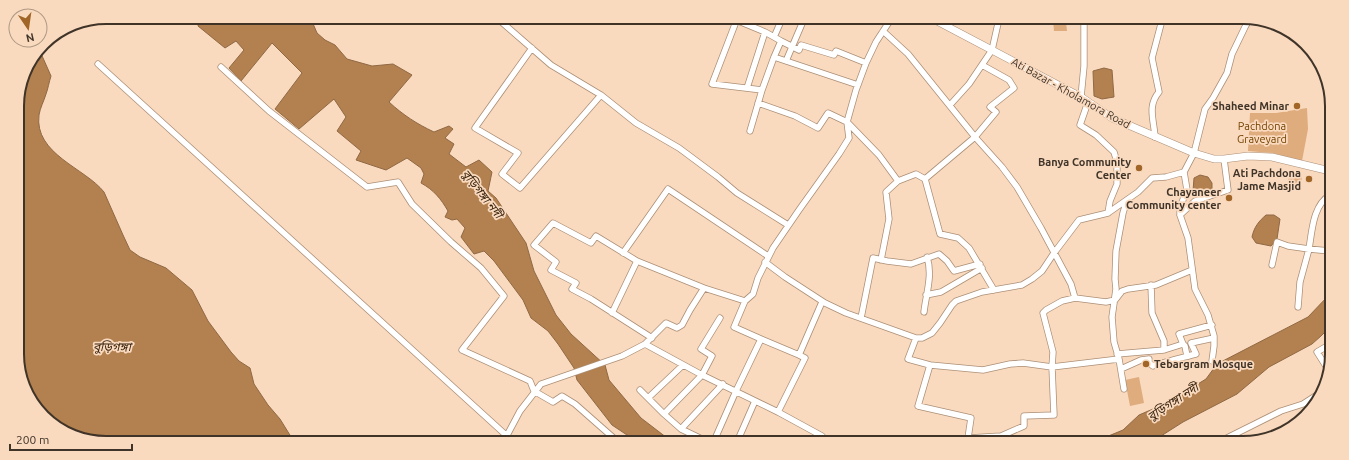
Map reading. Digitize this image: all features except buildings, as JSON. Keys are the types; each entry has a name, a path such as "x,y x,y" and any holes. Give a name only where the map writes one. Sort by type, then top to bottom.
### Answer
{"main road":[{"name":"Ati Bazar - Kholamora Road","path":"944,24 1081,97 1112,118 1194,153 1214,159 1248,156 1272,157 1325,170"}],"street":[{"path":"504,24 551,65 601,95 636,123 678,148 718,176 737,193 788,226"},
{"path":"735,24 712,84 762,90"},
{"path":"746,24 800,50 801,45 834,55 836,51 866,63"},
{"path":"774,37 780,24"},
{"path":"786,61 802,24"},
{"path":"778,412 805,358 734,327 745,302 753,294 758,278 768,256 849,138 847,122 858,85 876,42 888,24"},
{"path":"950,105 969,84 992,50 998,24"},
{"path":"1081,97 1084,66 1085,24"},
{"path":"1155,137 1151,106 1155,97 1160,92 1152,58 1161,24"},
{"path":"1212,361 1214,338 1212,325 1195,289 1188,238 1180,215 1180,207 1187,190 1184,172 1194,153 1205,109 1227,73 1232,54 1247,24"},
{"path":"747,88 765,32"},
{"path":"883,32 908,54 1017,187 1071,284 1075,298"},
{"path":"750,131 762,90 781,41"},
{"path":"532,48 475,128 518,153 502,174 520,188 601,95"},
{"path":"774,57 858,85"},
{"path":"98,64 502,436"},
{"path":"925,179 975,136 996,112 990,107 1014,88 1009,80 982,65"},
{"path":"221,67 269,111 367,187 398,182 412,204 450,242 481,268 504,296 462,350 530,380 534,391 553,402 562,396 574,404 611,436"},
{"path":"1088,102 1080,125 1096,135 1114,152 1117,162 1117,184 1110,201 1108,213"},
{"path":"758,103 795,116 818,128 828,113 847,122 879,155 898,181"},
{"path":"1180,215 1195,201 1228,190 1224,159"},
{"path":"765,262 822,302 846,313 916,338 922,338 932,333 956,301 968,296 1022,285 1032,279 1042,270 1079,220 1108,213 1128,200 1152,178 1166,177 1184,172"},
{"path":"881,260 889,219 886,192 898,181 916,174 925,179 940,234 958,238 969,248 994,290"},
{"path":"623,253 668,189 768,256"},
{"path":"1298,307 1300,282 1309,250 1311,234 1318,209 1325,197"},
{"path":"1124,389 1121,369 1114,342 1112,317 1115,300 1116,251 1123,213 1128,200"},
{"path":"652,338 591,299 572,289 576,283 551,270 556,262 534,245 553,223 591,243 596,236 637,261 704,288 745,302"},
{"path":"1272,265 1277,242 1288,246 1309,250 1325,250"},
{"path":"861,318 873,258 911,264 939,254 947,261 954,271 981,266"},
{"path":"924,312 930,265 927,258"},
{"path":"612,313 637,261"},
{"path":"926,295 941,292 981,266"},
{"path":"1002,436 1024,426 1024,416 1054,415 1052,367 1053,352 1043,313 1046,310 1062,300 1075,298 1106,302 1115,300 1122,291 1151,285 1192,270"},
{"path":"1151,285 1152,313 1164,341 1164,350"},
{"path":"507,436 520,411 534,391 541,384 622,356 645,344 666,323 678,328 682,325 704,288"},
{"path":"799,355 822,302"},
{"path":"664,414 702,375 712,356 701,349 720,318"},
{"path":"1187,356 1185,346 1178,334 1212,325"},
{"path":"717,436 761,338"},
{"path":"916,338 908,359 930,365 983,370 1023,363 1052,367 1164,350 1183,344"},
{"path":"1121,369 1141,360 1148,359 1149,363 1153,366 1160,362 1196,354 1191,343 1214,338"},
{"path":"645,344 702,375 723,384 822,436"},
{"path":"1324,363 1317,352 1325,347"},
{"path":"648,398 683,365"},
{"path":"930,365 918,406 971,418 968,436"},
{"path":"681,429 723,384"},
{"path":"640,390 681,429 694,436"},
{"path":"1231,436 1281,411 1303,404 1311,399"},
{"path":"740,436 755,401"}],"green space":[{"path":"1053,24 1066,24 1067,31 1054,31"},
{"name":"Pachdona Graveyard","path":"1307,108 1308,129 1302,161 1273,153 1248,151 1250,113 1276,113"},
{"path":"1290,171 1302,174 1301,188 1287,186"},
{"path":"1139,377 1144,403 1130,406 1125,380"}],"water":[{"name":"বুড়িগঙ্গা নদী","path":"198,24 313,24 317,33 325,40 335,45 347,59 372,66 393,64 412,75 389,102 410,119 434,132 449,126 453,129 445,138 454,144 449,154 466,167 479,160 492,172 488,191 496,198 526,243 534,271 556,315 571,334 605,365 609,380 641,418 664,436 628,436 612,425 577,380 574,368 558,344 548,331 531,318 523,300 494,261 484,251 474,254 461,237 465,228 457,219 452,220 445,217 448,211 443,203 437,195 421,183 424,174 421,168 407,158 386,170 356,160 361,151 337,131 346,117 334,99 299,129 275,109 302,73 272,43 241,81 229,68 244,50 236,41 225,48 198,26"},
{"name":"বুড়িগঙ্গা","path":"42,55 51,76 39,115 40,129 44,140 62,159 96,183 104,192 130,250 140,257 166,268 192,290 208,321 239,361 250,368 254,384 268,405 280,419 291,436 106,436 75,430 56,419 41,404 32,390 28,380 24,359 24,101 30,75"},
{"path":"1104,68 1112,70 1114,97 1102,99 1094,96 1093,71"},
{"path":"1200,175 1208,177 1212,183 1212,189 1196,193 1193,191 1194,178"},
{"path":"1266,215 1274,215 1280,219 1277,239 1271,246 1256,243 1252,237 1257,224"},
{"name":"বুড়িগঙ্গা নদী","path":"1325,299 1325,332 1312,344 1269,367 1237,394 1183,422 1161,436 1108,436 1123,430 1139,415 1167,403 1206,379 1217,364 1308,317"}],"place":[{"name":"Shaheed Minar","path":"1297,106"},
{"name":"Banya Community Center","path":"1139,168"},
{"name":"Ati Pachdona Jame Masjid","path":"1309,179"},
{"name":"Chayaneer Community center","path":"1229,198"},
{"name":"Tebargram Mosque","path":"1146,364"}]}
